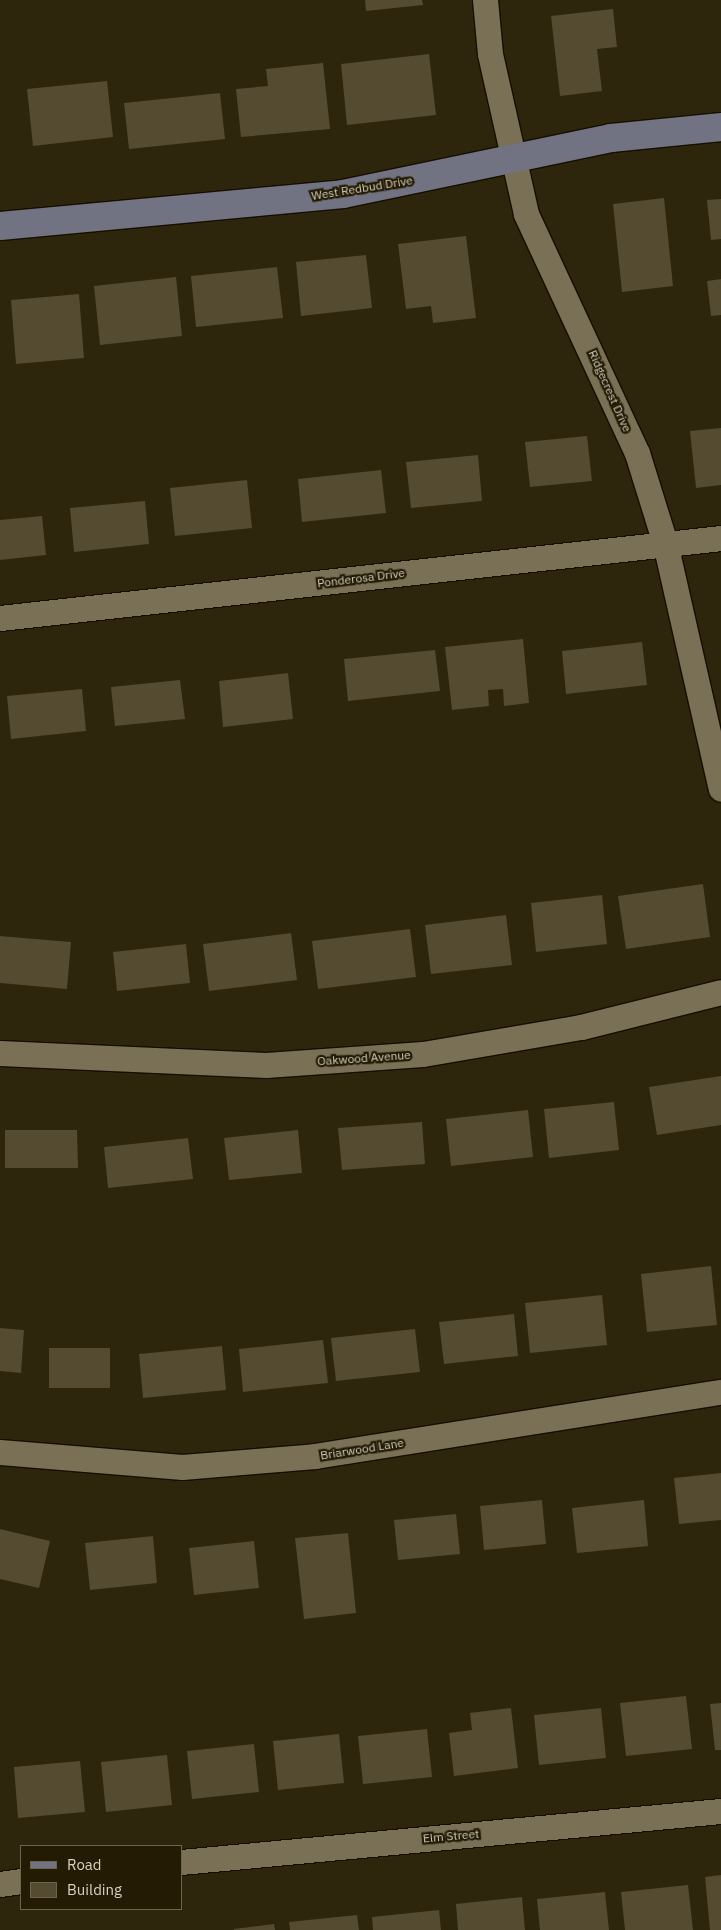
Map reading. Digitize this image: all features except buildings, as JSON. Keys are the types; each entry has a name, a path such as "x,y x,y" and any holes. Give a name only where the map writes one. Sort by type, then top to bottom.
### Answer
{"street":[{"name":"Ridgecrest Drive","path":"485,0 490,54 511,162 526,214 637,452 665,543 721,789"},
{"name":"West Redbud Drive","path":"0,226 343,194 511,162 611,138 721,127"},
{"name":"Ponderosa Drive","path":"0,618 721,538"},
{"name":"Oakwood Avenue","path":"0,1053 266,1066 422,1054 581,1027 721,992"},
{"name":"Briarwood Lane","path":"0,1452 182,1467 315,1456 721,1392"},
{"name":"Elm Street","path":"182,1862 721,1811"},
{"path":"0,1884 20,1881"}]}
